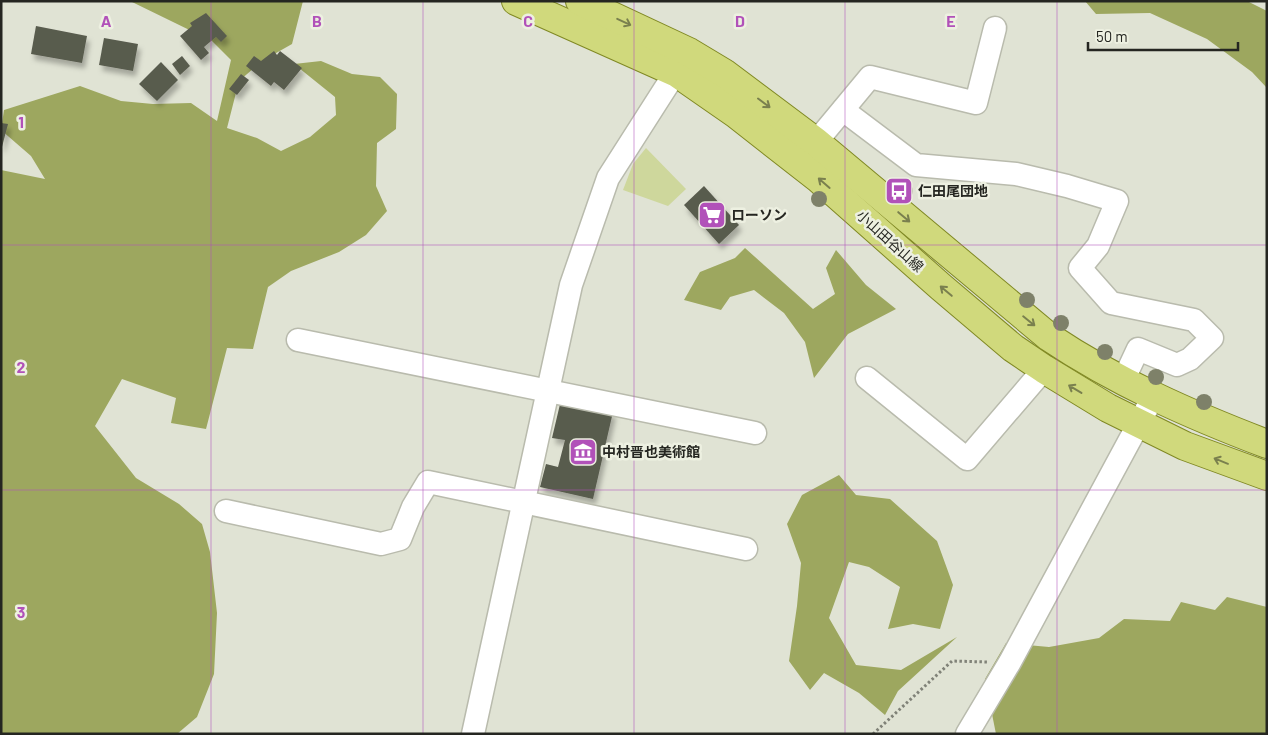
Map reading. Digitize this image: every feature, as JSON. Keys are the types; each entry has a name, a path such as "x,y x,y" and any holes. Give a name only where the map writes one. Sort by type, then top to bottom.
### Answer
{"main road":[{"name":"小山田谷山線","path":"516,1 682,62 724,72 816,142 1049,337 1078,356 1153,397 1267,444"},
{"name":"小山田谷山線","path":"580,1 682,62 736,114 812,173 941,287 1013,348 1044,370 1108,408 1140,424 1218,460 1267,476"}],"street":[{"path":"816,142 870,77 976,104 995,28"},
{"path":"473,734 570,285 608,178 682,62"},
{"path":"843,110 916,165 1016,174 1067,186 1117,201 1098,246 1080,268 1110,303 1194,320 1212,338 1190,359 1177,365 1138,349 1123,381"},
{"path":"298,340 547,389 755,433"},
{"path":"867,378 967,459 1044,370"},
{"path":"967,734 1010,662 1153,397"},
{"path":"226,511 381,544 400,538 413,507 428,482 746,549"}],"path":[{"path":"873,734 952,661 1010,662"}],"green space":[{"path":"130,1 303,1 292,44 262,61 239,81 227,128 257,138 281,151 310,137 336,115 335,97 294,64 321,61 352,74 380,77 397,94 396,129 377,143 376,186 387,211 366,235 339,252 291,271 268,287 253,349 227,348 206,429 171,423 176,398 122,379 95,426 136,478 179,504 202,524 210,552 217,613 214,674 197,717 177,734 1,734 1,170 45,179 31,156 1,130 4,110 80,86 121,101 153,104 191,103 217,121 231,60 212,41"},
{"path":"1085,1 1247,1 1267,11 1267,88 1252,72 1207,39 1150,13 1096,14"},
{"path":"646,148 686,189 668,206 623,190 633,164"},
{"path":"745,248 813,309 835,294 826,268 836,250 866,285 896,309 848,334 814,378 805,342 784,313 754,290 730,297 721,310 684,300 700,272 735,258"},
{"path":"839,475 856,495 890,499 937,541 953,585 940,629 913,624 888,629 900,587 869,567 849,562 829,618 856,665 901,670 957,637 898,691 885,715 859,693 824,673 810,690 789,661 801,563 787,524 802,495"},
{"path":"1227,597 1267,607 1267,734 996,734 985,679 1006,643 1049,647 1099,638 1124,619 1170,621 1181,602 1215,610"}],"building":[{"path":"206,13 227,36 221,42 216,37 204,47 209,53 201,60 180,36 192,26 190,23"},
{"path":"36,26 87,36 82,63 31,54"},
{"path":"104,38 138,44 133,71 99,65"},
{"path":"274,51 277,55 280,51 302,68 284,90 274,82 271,86 246,66 254,56 261,61"},
{"path":"182,56 190,66 180,75 172,64"},
{"path":"161,62 178,80 157,101 139,84"},
{"path":"241,74 249,80 237,95 229,89"},
{"path":"1,123 8,124 2,147 1,147"},
{"name":"ローソン","path":"704,186 739,225 719,244 684,205"},
{"name":"中村晋也美術館","path":"561,400 613,412 593,499 540,487 546,464 558,467 565,440 552,438"}],"place":[{"name":"仁田尾団地","path":"899,191"},
{"name":"ローソン","path":"712,215"},
{"name":"中村晋也美術館","path":"583,452"}]}
